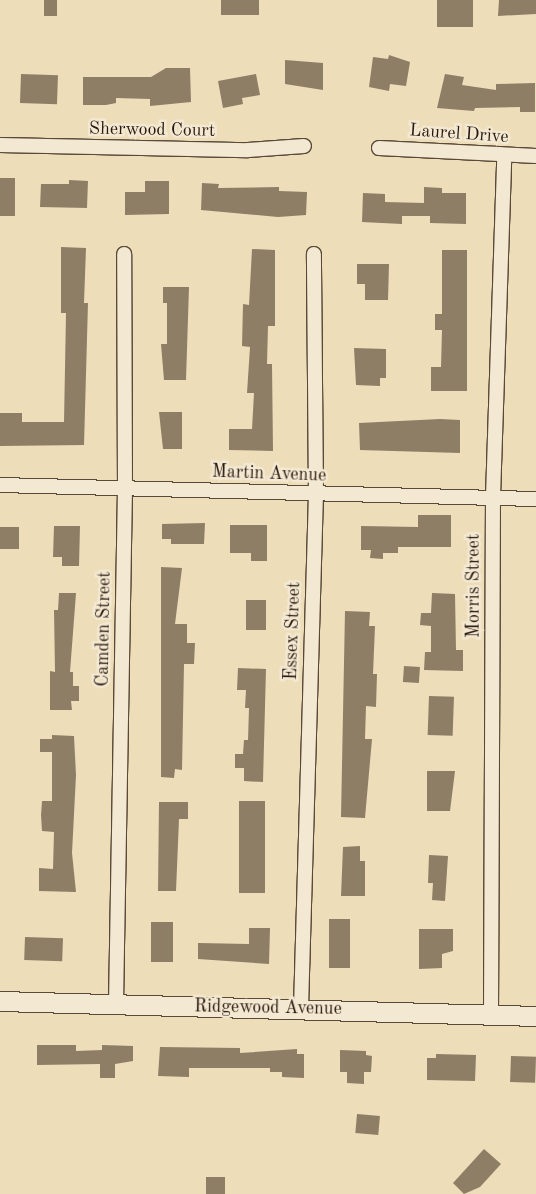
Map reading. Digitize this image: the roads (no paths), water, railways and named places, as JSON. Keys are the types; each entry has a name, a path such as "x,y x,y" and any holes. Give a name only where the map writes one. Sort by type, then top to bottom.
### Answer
{"street":[{"name":"Sherwood Court","path":"0,145 248,150 304,146"},
{"name":"Laurel Drive","path":"379,148 504,157 536,156"},
{"name":"Morris Street","path":"491,1015 493,497 504,157"},
{"name":"Camden Street","path":"116,1004 125,488 124,254"},
{"name":"Essex Street","path":"301,1008 316,495 314,254"},
{"name":"Martin Avenue","path":"0,485 316,495 536,498"},
{"name":"Ridgewood Avenue","path":"0,1001 536,1016"}]}
